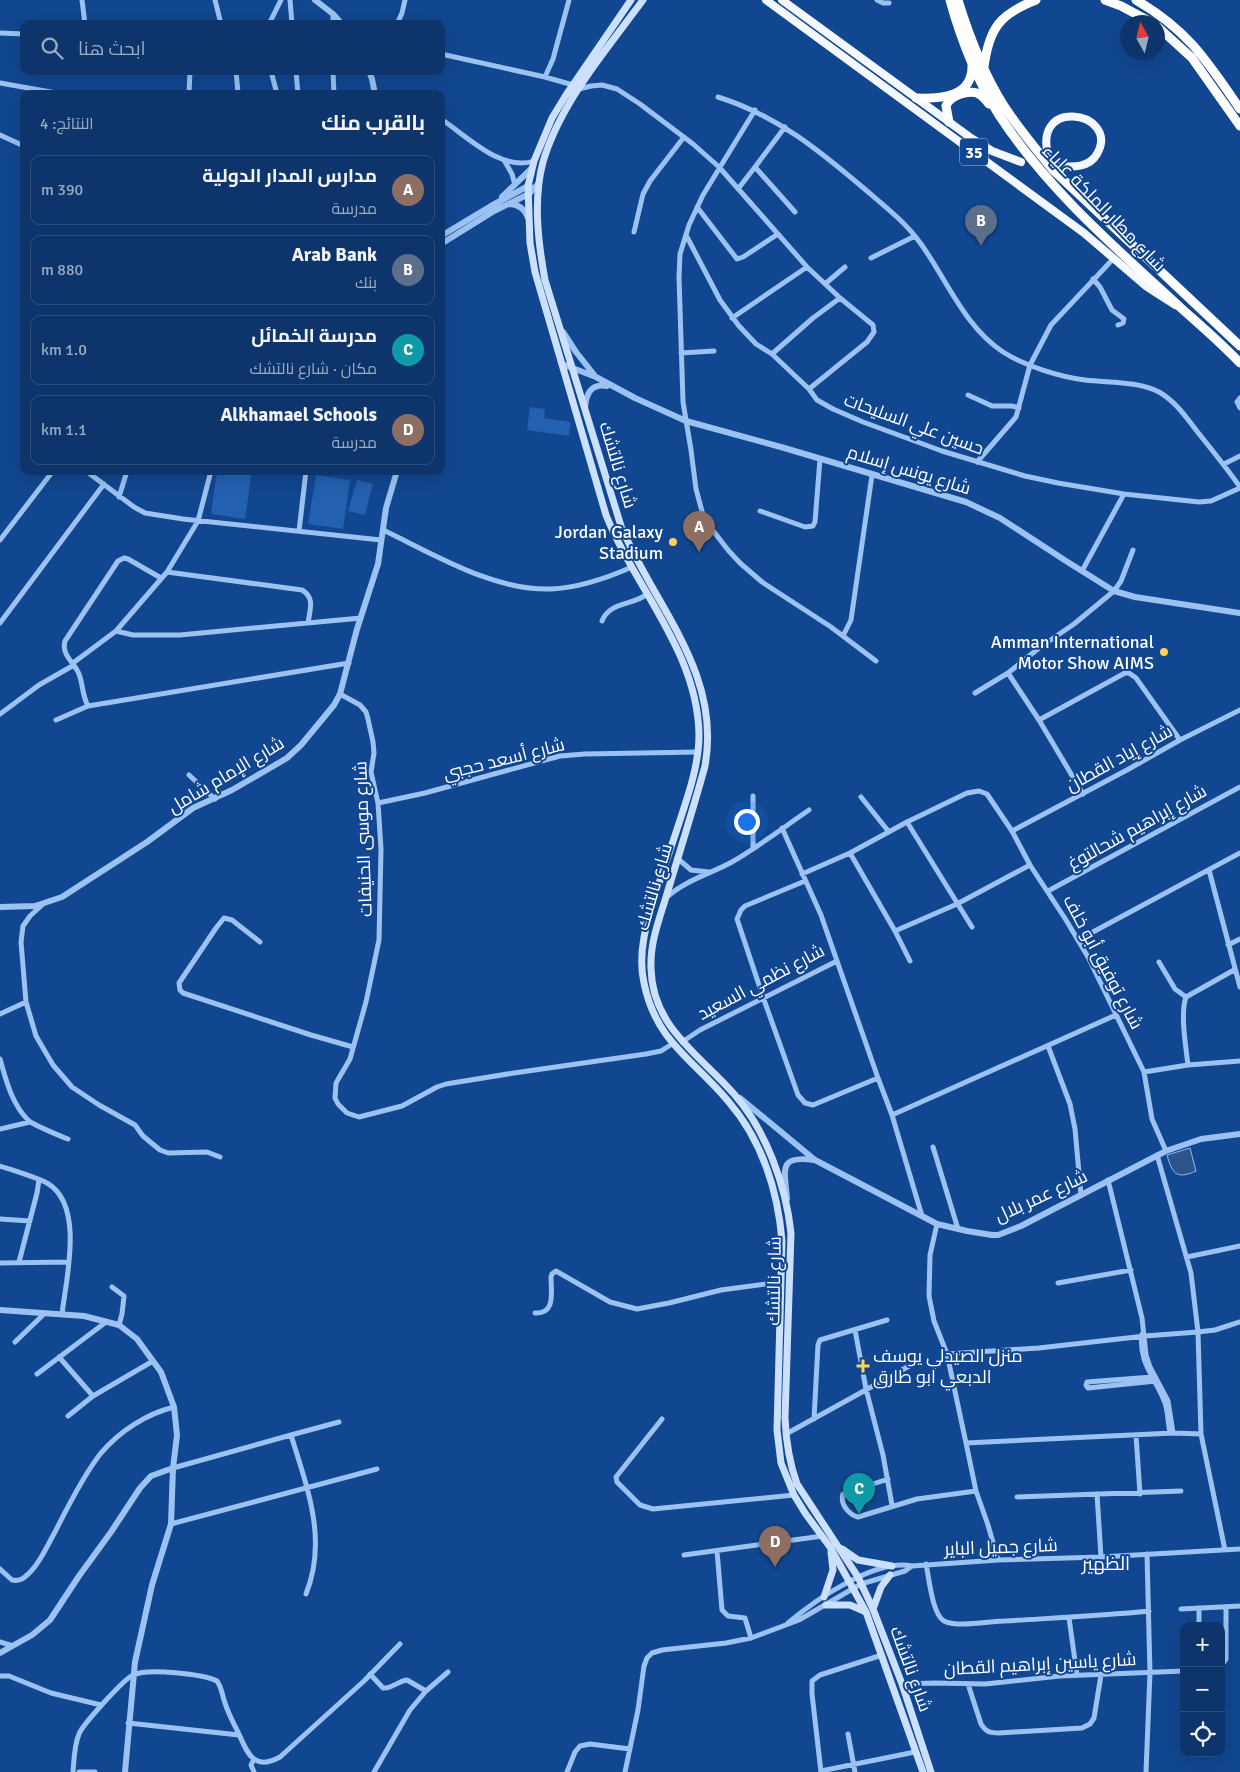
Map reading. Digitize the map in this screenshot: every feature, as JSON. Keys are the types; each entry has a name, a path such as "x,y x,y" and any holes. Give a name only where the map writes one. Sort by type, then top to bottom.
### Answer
{"highway":[{"name":"35","path":"766,0 1035,197 1114,258 1147,287 1181,308"},
{"name":"35","path":"782,0 987,148 1021,162"},
{"name":"شارع مطار الملكة علياء","path":"950,0 972,62 999,115 1032,159 1059,190 1095,226 1240,362"},
{"name":"شارع مطار الملكة علياء","path":"958,0 984,67 1003,105 1030,142 1240,346"},
{"path":"984,67 988,42 995,27 1015,10 1036,0"},
{"path":"1104,0 1138,15"},
{"path":"1136,0 1157,13 1188,38 1213,68 1240,109"},
{"path":"1165,33 1192,58 1240,126"},
{"path":"916,98 939,98 964,88 971,79 972,62"},
{"path":"949,122 946,104 951,98 968,93 976,93 982,96 999,115"},
{"path":"1071,116 1082,118 1095,125 1100,136 1100,148 1095,157 1085,165 1056,168 1046,146 1046,137 1050,127 1059,119 1071,116"}],"main road":[{"name":"شارع نالتشك","path":"631,0 575,87 542,164 534,189 529,219 530,243 535,272 606,515 688,674 698,720 698,752 688,796 648,919 643,943 642,969 644,983 651,1009 662,1032 730,1102 750,1132 774,1189 780,1215 782,1241 778,1443 783,1471 805,1512 823,1536 869,1610 902,1684 931,1772"},
{"name":"شارع نالتشك","path":"643,0 552,118 533,164 534,189 545,280 621,526 629,545 677,631 695,668 703,696 707,725 707,753 703,774 653,944 651,974 655,994 671,1028 682,1042 734,1094 758,1128 780,1179 788,1208 791,1233 786,1434 788,1455 797,1484 859,1581 922,1772"},
{"path":"674,840 682,842"},
{"path":"830,1547 833,1570 825,1601 869,1610 881,1587 890,1575"},
{"path":"838,1547 858,1560 892,1566"}],"street":[{"path":"82,0 84,20"},
{"path":"215,0 221,20"},
{"path":"271,20 281,0"},
{"path":"290,0 292,20"},
{"path":"399,20 405,0"},
{"path":"545,77 553,59 569,0"},
{"path":"877,0 882,3 889,3"},
{"path":"319,1 338,20"},
{"path":"333,14 333,20"},
{"path":"0,33 20,34"},
{"path":"445,55 545,77 575,87 602,84 617,89 684,137 719,167 806,267 874,327 874,332 863,345 809,389"},
{"path":"189,90 190,75"},
{"path":"236,75 238,90"},
{"path":"272,75 276,90"},
{"path":"296,75 298,90"},
{"path":"333,75 334,90"},
{"path":"370,75 374,90"},
{"path":"0,83 39,90"},
{"path":"718,97 755,110 785,127 826,156 888,209 915,236 978,329 1003,351 1030,365 1082,380 1144,386 1158,392 1171,400 1178,408 1224,464 1240,488"},
{"path":"755,110 719,167 697,207 680,254 683,402 696,489 703,515 710,528 728,550 762,582 844,636 876,661"},
{"path":"445,122 466,138 504,160 521,164 533,164"},
{"path":"738,189 785,127"},
{"path":"0,136 20,144"},
{"path":"634,232 643,194 650,181 684,137"},
{"path":"504,160 512,174 515,185"},
{"path":"496,203 533,164"},
{"path":"755,168 795,212"},
{"path":"445,234 496,203 534,189"},
{"path":"445,242 534,189"},
{"path":"506,205 514,204 520,207 526,212 529,219"},
{"path":"697,207 737,259 778,234"},
{"name":"حسين علي السليحات","path":"686,235 714,290 732,318 756,344 772,354 818,400 852,418 977,462 1051,482 1124,494 1200,502 1211,501 1240,488"},
{"path":"871,258 915,236"},
{"path":"977,462 1013,420 1019,408 1030,365 1052,324 1114,258"},
{"path":"732,318 806,267"},
{"path":"825,284 845,267"},
{"path":"1093,279 1100,287 1112,310 1124,319 1123,323 1118,325"},
{"path":"772,354 813,318 840,298"},
{"path":"558,324 576,352 596,377"},
{"path":"681,353 714,350"},
{"name":"شارع يونس إسلام","path":"562,364 596,377 661,411 686,421 754,439 966,502 1019,529 1114,591 1136,598 1240,612"},
{"path":"585,409 587,395 593,387 600,385 613,387"},
{"path":"968,395 998,408 1012,406 1019,408"},
{"path":"1240,398 1237,402 1240,408"},
{"path":"1224,464 1240,456"},
{"path":"760,512 804,527 813,526 816,522 820,459"},
{"path":"844,636 852,620 872,474"},
{"path":"0,540 50,475"},
{"path":"92,475 119,497 144,513 198,521 381,540"},
{"path":"119,497 126,475"},
{"path":"0,714 39,685 74,664 116,631 167,572 198,521 210,475"},
{"path":"298,530 305,475"},
{"name":"شارع الإمام شامل","path":"0,907 42,905 62,897 147,842 193,808 215,799 270,768 292,754 305,741 340,694 378,564 386,508 396,475"},
{"path":"0,623 104,484"},
{"path":"1082,571 1124,494"},
{"path":"382,530 476,574 493,580 530,588 550,589 577,586 615,575 632,567"},
{"path":"975,693 1008,673 1114,591 1121,581 1133,550"},
{"path":"88,706 74,664 64,650 65,641 116,563 122,559 128,559 161,578"},
{"path":"167,572 302,590 309,594 311,601 308,623"},
{"path":"602,621 607,612 612,608 642,599 647,594"},
{"path":"116,631 133,636 152,636 361,618"},
{"path":"56,720 88,706 349,663"},
{"path":"1008,673 1040,720 1083,794"},
{"path":"1040,720 1107,682 1125,673 1129,673 1136,678 1180,740"},
{"name":"شارع موسى الحنيفات","path":"340,694 356,702 366,712 373,742 374,753 371,772 378,803 381,850 380,935 371,983 351,1054 336,1083 334,1093 336,1101 342,1109 351,1116 359,1117 402,1106 446,1084 646,1054 661,1051 672,1044"},
{"name":"شارع إياد القطان","path":"1012,830 1240,710"},
{"name":"شارع أسعد حجبي","path":"378,803 425,793 560,756 698,752"},
{"path":"188,775 215,799"},
{"name":"شارع إبراهيم شحالتوغ","path":"1048,891 1240,787"},
{"name":"شارع توفيق أبو خلف","path":"907,822 967,794 978,791 990,796 1012,830 1030,865 1078,940 1116,1015 1144,1072 1152,1119 1166,1151"},
{"path":"753,796 753,848"},
{"path":"861,797 889,832"},
{"path":"666,898 689,881 712,872 753,848 809,810"},
{"path":"802,874 850,853 907,822 972,927"},
{"name":"شارع نظمي السعيد","path":"682,1042 700,1030 763,997 837,961 821,915 782,828"},
{"path":"850,853 910,961"},
{"path":"1078,940 1240,853"},
{"path":"677,858 693,871 712,872"},
{"path":"895,931 957,904 1030,865"},
{"path":"1209,870 1240,987"},
{"path":"805,880 745,906 738,914 740,930 798,1095 809,1105 818,1104 878,1078"},
{"path":"42,905 30,916 23,926 21,942 26,1002 36,1036 53,1065 72,1087 135,1125 146,1139 160,1150 168,1153 207,1152 220,1158"},
{"path":"260,942 230,918 224,918 180,983 180,990 183,993 244,1014 353,1047"},
{"path":"1228,945 1240,939"},
{"path":"837,961 892,1115 922,1216"},
{"path":"1159,962 1176,989 1186,997"},
{"path":"1188,1066 1184,1006 1186,997 1234,970"},
{"path":"0,1014 26,1002"},
{"path":"892,1115 1116,1015"},
{"path":"1048,1046 1070,1104 1081,1195"},
{"path":"0,1060 13,1097 20,1110 30,1122 68,1139"},
{"path":"1144,1072 1240,1061"},
{"name":"شارع عمر بلال","path":"734,1094 815,1160 937,1224 983,1235 998,1235 1021,1226 1166,1151 1200,1139 1240,1134"},
{"path":"0,1129 30,1122"},
{"path":"933,1147 958,1229"},
{"path":"1157,1155 1187,1258 1198,1332 1201,1434 1225,1550"},
{"path":"788,1208 785,1174 788,1161 793,1158 815,1160"},
{"path":"0,1166 47,1184 58,1192 66,1208 70,1219 71,1234 62,1314"},
{"path":"19,1262 39,1180"},
{"path":"1108,1180 1142,1318 1146,1355 1165,1402 1171,1433"},
{"path":"0,1219 30,1221"},
{"path":"937,1224 930,1262 929,1296 934,1321 947,1354 976,1491 998,1560"},
{"path":"1187,1258 1240,1246"},
{"path":"0,1263 68,1262"},
{"path":"1058,1283 1131,1270"},
{"path":"535,1313 542,1313 547,1310 551,1301 551,1277 556,1271 610,1302 637,1309 721,1290 780,1282"},
{"path":"112,1287 124,1296 119,1326"},
{"path":"0,1310 84,1316 119,1326 137,1339 161,1372 174,1407 177,1435 173,1468 171,1524 152,1585 133,1675 125,1772"},
{"path":"15,1342 45,1313"},
{"path":"814,1419 818,1342 824,1338 887,1320"},
{"path":"37,1374 106,1322"},
{"path":"947,1354 1039,1348 1143,1336 1198,1332 1215,1330 1240,1322"},
{"path":"855,1330 866,1390 883,1455 892,1505"},
{"path":"59,1357 93,1396"},
{"path":"68,1416 93,1396 153,1361"},
{"path":"786,1434 911,1365"},
{"path":"1098,1384 1155,1379"},
{"path":"0,1569 12,1580 18,1580 26,1576 38,1561 102,1451 133,1425 161,1410 174,1407"},
{"path":"662,1419 616,1477 617,1482 644,1507 653,1509 666,1508 794,1494"},
{"path":"0,1653 50,1620 145,1481 151,1476 173,1468 339,1422"},
{"path":"966,1443 1171,1433 1201,1434"},
{"path":"291,1435 307,1487 317,1538 314,1570 306,1594"},
{"path":"1136,1435 1140,1494"},
{"path":"171,1524 377,1470"},
{"path":"888,1480 846,1492 842,1494 841,1500 849,1512 858,1517 892,1505 917,1499 976,1491"},
{"path":"1017,1498 1182,1491"},
{"path":"1097,1494 1101,1557"},
{"path":"684,1556 823,1536"},
{"name":"شارع جميل الباير","path":"630,1748 638,1710 642,1675 646,1658 652,1653 751,1638 788,1623 874,1570 904,1564 912,1566 998,1560 1101,1557 1240,1549"},
{"path":"717,1551 722,1610 728,1616 745,1618 751,1638"},
{"path":"1146,1772 1150,1673 1147,1554"},
{"path":"926,1564 935,1606 941,1618 947,1622 971,1623 1069,1618 1149,1611"},
{"name":"شارع جميل الباير","path":"859,1581 905,1571 912,1566"},
{"path":"1182,1609 1240,1606"},
{"path":"1225,1660 1226,1607"},
{"path":"1199,1608 1199,1622"},
{"path":"1069,1618 1077,1675"},
{"path":"0,1642 13,1646"},
{"path":"74,1772 75,1748 78,1735 101,1705 133,1675 161,1672 217,1681 248,1756 258,1763 266,1763 277,1759 400,1644"},
{"path":"882,1655 816,1677 812,1681 821,1771 915,1752"},
{"name":"شارع ياسين إبراهيم القطان","path":"902,1684 968,1684 1077,1675 1180,1671"},
{"path":"374,1772 410,1710 426,1691 448,1672"},
{"path":"370,1674 383,1688 388,1688 407,1680 426,1691"},
{"path":"968,1684 981,1724 989,1732 1082,1728 1090,1724 1094,1718 1101,1675"},
{"path":"0,1676 9,1676 52,1693 101,1705"},
{"path":"128,1723 239,1735"},
{"path":"848,1734 855,1772"},
{"path":"567,1772 575,1752 580,1746 590,1744 630,1748 625,1772"},
{"path":"253,1761 251,1766 254,1772"},
{"path":"79,1772 94,1772"}],"shaded area":[{"path":"530,407 545,409 544,418 571,422 569,436 527,430"},
{"path":"216,475 251,475 245,519 211,514"},
{"path":"316,475 350,480 343,529 308,524"},
{"path":"357,480 373,484 365,515 348,511"},
{"path":"1190,1148 1196,1171 1179,1175 1173,1170 1167,1155"}],"place":[{"name":"Arab Bank","path":"981,246"},
{"name":"Jordan Galaxy Stadium","path":"673,542"},
{"name":"مدارس المدار الدولية","path":"699,552"},
{"name":"Amman International Motor Show AIMS","path":"1164,652"},
{"name":"منزل الصيدلي يوسف الدبعي ابو طارق","path":"863,1366"},
{"name":"مدرسة الخمائل","path":"859,1514"},
{"name":"Alkhamael Schools","path":"775,1567"}],"district":[{"name":"الظهير","path":"1106,1563"}]}
